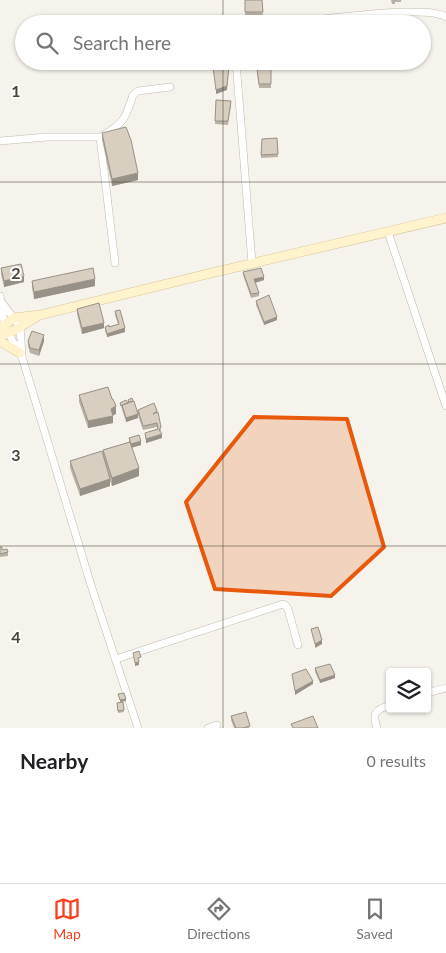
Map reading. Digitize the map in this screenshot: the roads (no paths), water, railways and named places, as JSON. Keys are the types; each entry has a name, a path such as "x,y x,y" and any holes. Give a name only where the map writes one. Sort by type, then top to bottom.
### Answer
{"street":[{"path":"368,15 422,12 437,13 446,17"},
{"path":"237,70 252,263"},
{"path":"0,141 47,137 100,137 118,126 123,120 135,93 170,87"},
{"path":"100,137 115,263"},
{"path":"3,330 14,318 40,315 446,218"},
{"path":"388,232 446,406"},
{"path":"1,299 20,327 21,356 90,582 138,728"},
{"path":"1,299 3,330 21,356"},
{"path":"3,330 20,327 40,315"},
{"path":"0,341 21,356"},
{"path":"116,659 283,604 288,609 298,645"},
{"path":"431,692 446,688"},
{"path":"376,728 375,715 386,706"},
{"path":"208,728 217,725"}]}
